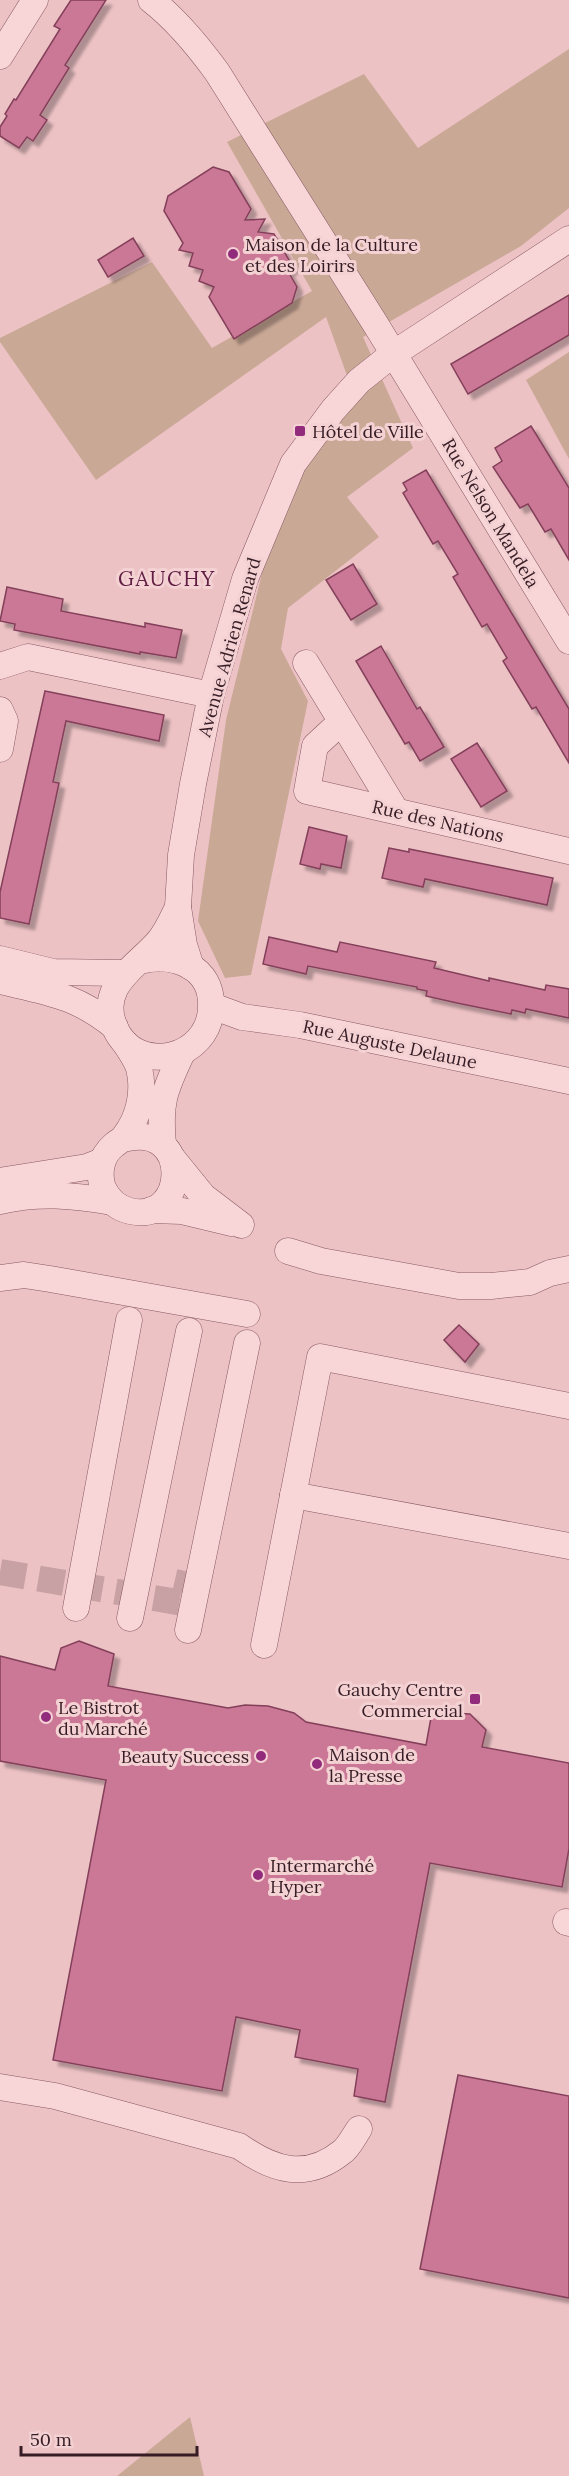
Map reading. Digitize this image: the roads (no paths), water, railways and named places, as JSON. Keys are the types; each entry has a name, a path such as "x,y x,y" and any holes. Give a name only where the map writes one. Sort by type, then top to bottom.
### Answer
{"street":[{"path":"0,56 35,0"},
{"name":"Rue Nelson Mandela","path":"152,0 164,9 199,47 217,72 569,641"},
{"name":"Avenue Adrien Renard","path":"191,967 184,945 178,907 181,855 211,695 245,579 293,464 333,410 359,381 393,354 569,239"},
{"path":"0,666 27,657 211,695"},
{"path":"306,663 396,811"},
{"path":"0,710 5,722 0,749"},
{"name":"Rue des Nations","path":"340,722 315,746 308,791 569,851"},
{"name":"Avenue Adrien Renard","path":"132,967 169,927 178,907"},
{"path":"0,959 53,972 132,967 167,957 191,967 202,977 209,991 212,1006 210,1020 204,1034 195,1045 182,1053 168,1057 152,1057 138,1052 95,1011 77,1001 0,981"},
{"path":"112,1202 101,1183 102,1161 107,1152 123,1139 140,1110 138,1067 111,1013 111,999 116,985 132,967"},
{"name":"Rue Auguste Delaune","path":"212,1006 242,1017 300,1025 569,1080"},
{"path":"151,1210 162,1204 175,1183 176,1170 168,1152 161,1118 165,1088 182,1053"},
{"path":"0,1201 48,1194 81,1196 112,1202 131,1211 182,1211 241,1225 203,1196 168,1152 144,1136 123,1139"},
{"path":"0,1181 87,1167 102,1161"},
{"path":"288,1251 321,1261 459,1286 530,1282 550,1273 569,1269"},
{"path":"0,1278 24,1275 247,1314"},
{"path":"76,1608 129,1320"},
{"path":"130,1618 189,1331"},
{"path":"188,1630 247,1343"},
{"path":"264,1645 320,1357 569,1406"},
{"path":"293,1495 569,1546"},
{"path":"0,2087 56,2096 239,2146 256,2158 284,2170 312,2168 343,2152 359,2129"}],"tunnel":[{"path":"0,1572 183,1603 190,1572"}],"place":[{"name":"Maison de la Culture et des Loirirs","path":"233,254"},
{"name":"Hôtel de Ville","path":"300,431"},
{"name":"Gauchy Centre Commercial","path":"475,1699"},
{"name":"Le Bistrot du Marché","path":"46,1717"},
{"name":"Beauty Success","path":"261,1756"},
{"name":"Maison de la Presse","path":"317,1764"},
{"name":"Intermarché Hyper","path":"258,1875"}],"district":[{"name":"GAUCHY","path":"167,578"}]}
